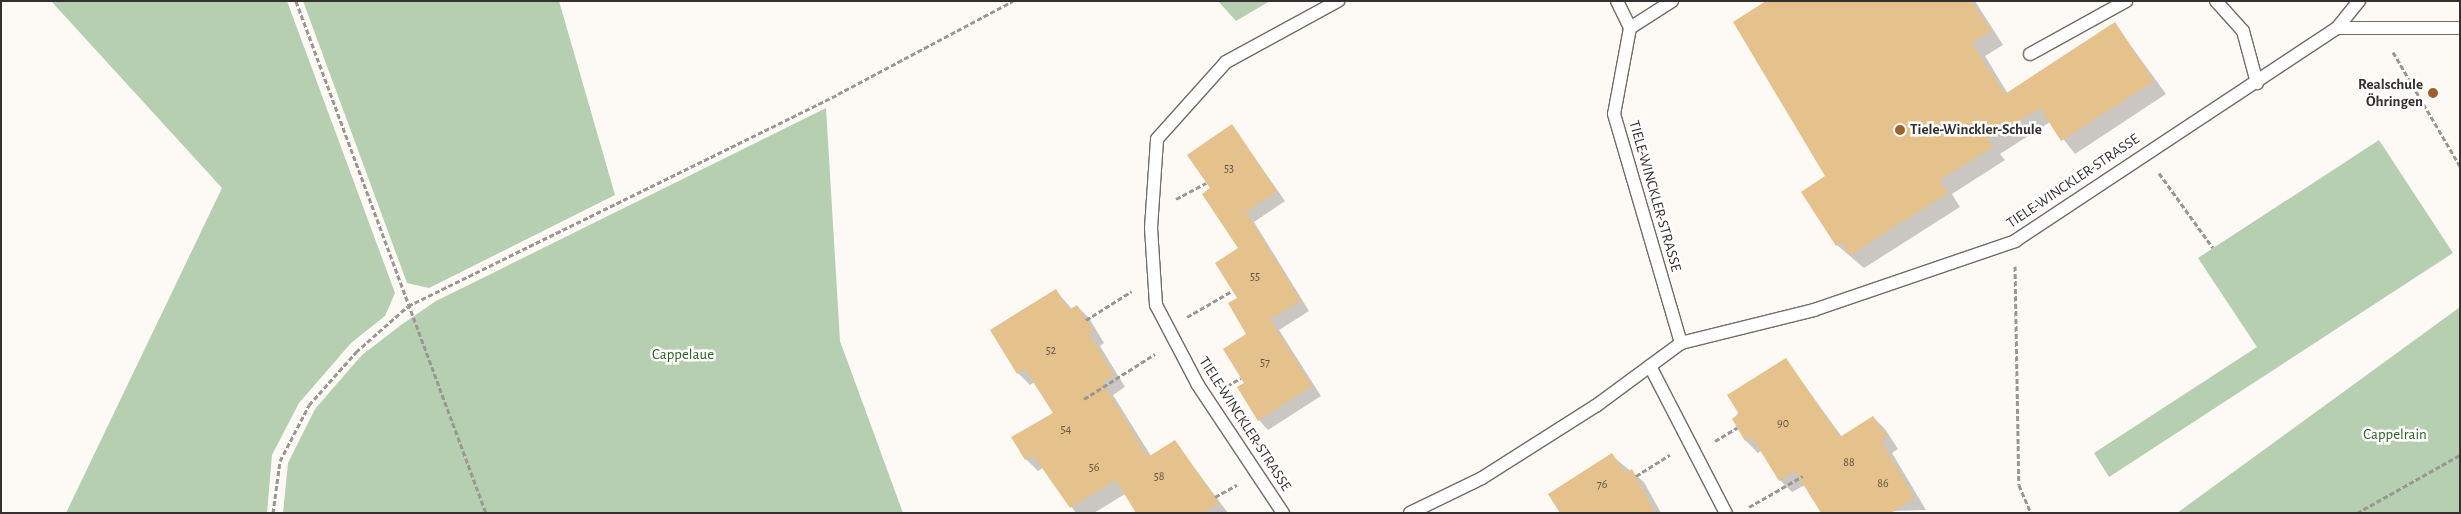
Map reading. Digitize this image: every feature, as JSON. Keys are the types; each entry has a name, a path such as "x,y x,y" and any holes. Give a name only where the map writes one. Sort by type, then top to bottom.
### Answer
{"lane":[{"name":"TIELE-WINCKLER-STRASSE","path":"1283,513 1198,385 1156,305 1152,211 1157,139 1226,62 1338,1"},
{"path":"1617,1 1630,28 1672,1"},
{"path":"2030,54 2126,1"},
{"path":"2216,1 2243,31 2257,83"},
{"name":"TIELE-WINCKLER-STRASSE","path":"1410,513 1482,478 1650,366 1681,343 1814,310 2015,241 2144,152 2257,83 2337,28 2359,1"},
{"name":"TIELE-WINCKLER-STRASSE","path":"1630,28 1614,114 1681,343"},
{"path":"2337,28 2460,28"},
{"path":"1650,366 1726,513"}],"path":[{"path":"296,1 486,513"},
{"path":"273,513 280,461 309,406 356,352 408,306 856,85 1013,1"},
{"path":"2392,48 2460,166"},
{"path":"2144,152 2213,248"},
{"path":"1152,211 1206,183"},
{"path":"2015,241 2019,485 2031,513"},
{"path":"1086,320 1154,277"},
{"path":"1168,328 1232,291"},
{"path":"1084,400 1175,342"},
{"path":"1636,476 1690,443"},
{"path":"2357,513 2460,455"},
{"path":"1740,513 1803,476"}],"green space":[{"path":"51,1 287,1 395,293 385,316 351,343 299,403 272,455 267,513 66,513 222,188"},
{"path":"303,1 559,1 615,195 429,288 407,283"},
{"path":"1218,1 1270,1 1236,21"},
{"name":"Cappelaue","path":"826,108 840,341 903,513 283,513 288,463 315,409 362,355 401,325 436,301"},
{"path":"2379,140 2453,253 2109,477 2094,453 2257,347 2198,258"},
{"name":"Cappelrain","path":"2460,307 2460,513 2177,513"}],"building":[{"name":"Tiele-Winckler-Schule","path":"1766,1 1972,1 1991,31 1972,43 2005,94 2115,22 2154,81 2061,141 2040,108 1988,140 1993,147 1940,180 1948,193 1850,255 1842,242 1836,246 1801,192 1825,176 1733,22"},
{"path":"1232,124 1277,191 1246,212 1301,301 1270,319 1312,386 1258,421 1237,387 1244,383 1223,349 1246,334 1228,303 1237,298 1215,263 1238,248 1202,194 1210,188 1187,155"},
{"path":"1056,289 1069,310 1077,305 1093,331 1089,334 1114,375 1102,382 1148,457 1175,440 1219,503 1203,513 1136,513 1116,480 1070,508 1033,455 1025,460 1011,437 1053,413 1025,369 1017,374 990,330"},
{"path":"1786,358 1840,437 1873,416 1887,437 1881,441 1915,498 1891,513 1821,513 1795,471 1779,481 1752,437 1745,441 1732,419 1739,414 1727,395"},
{"path":"1612,453 1625,473 1632,469 1655,513 1560,513 1548,494"}],"place":[{"name":"Realschule Öhringen","path":"2433,93"},
{"name":"Tiele-Winckler-Schule","path":"1900,130"}]}
